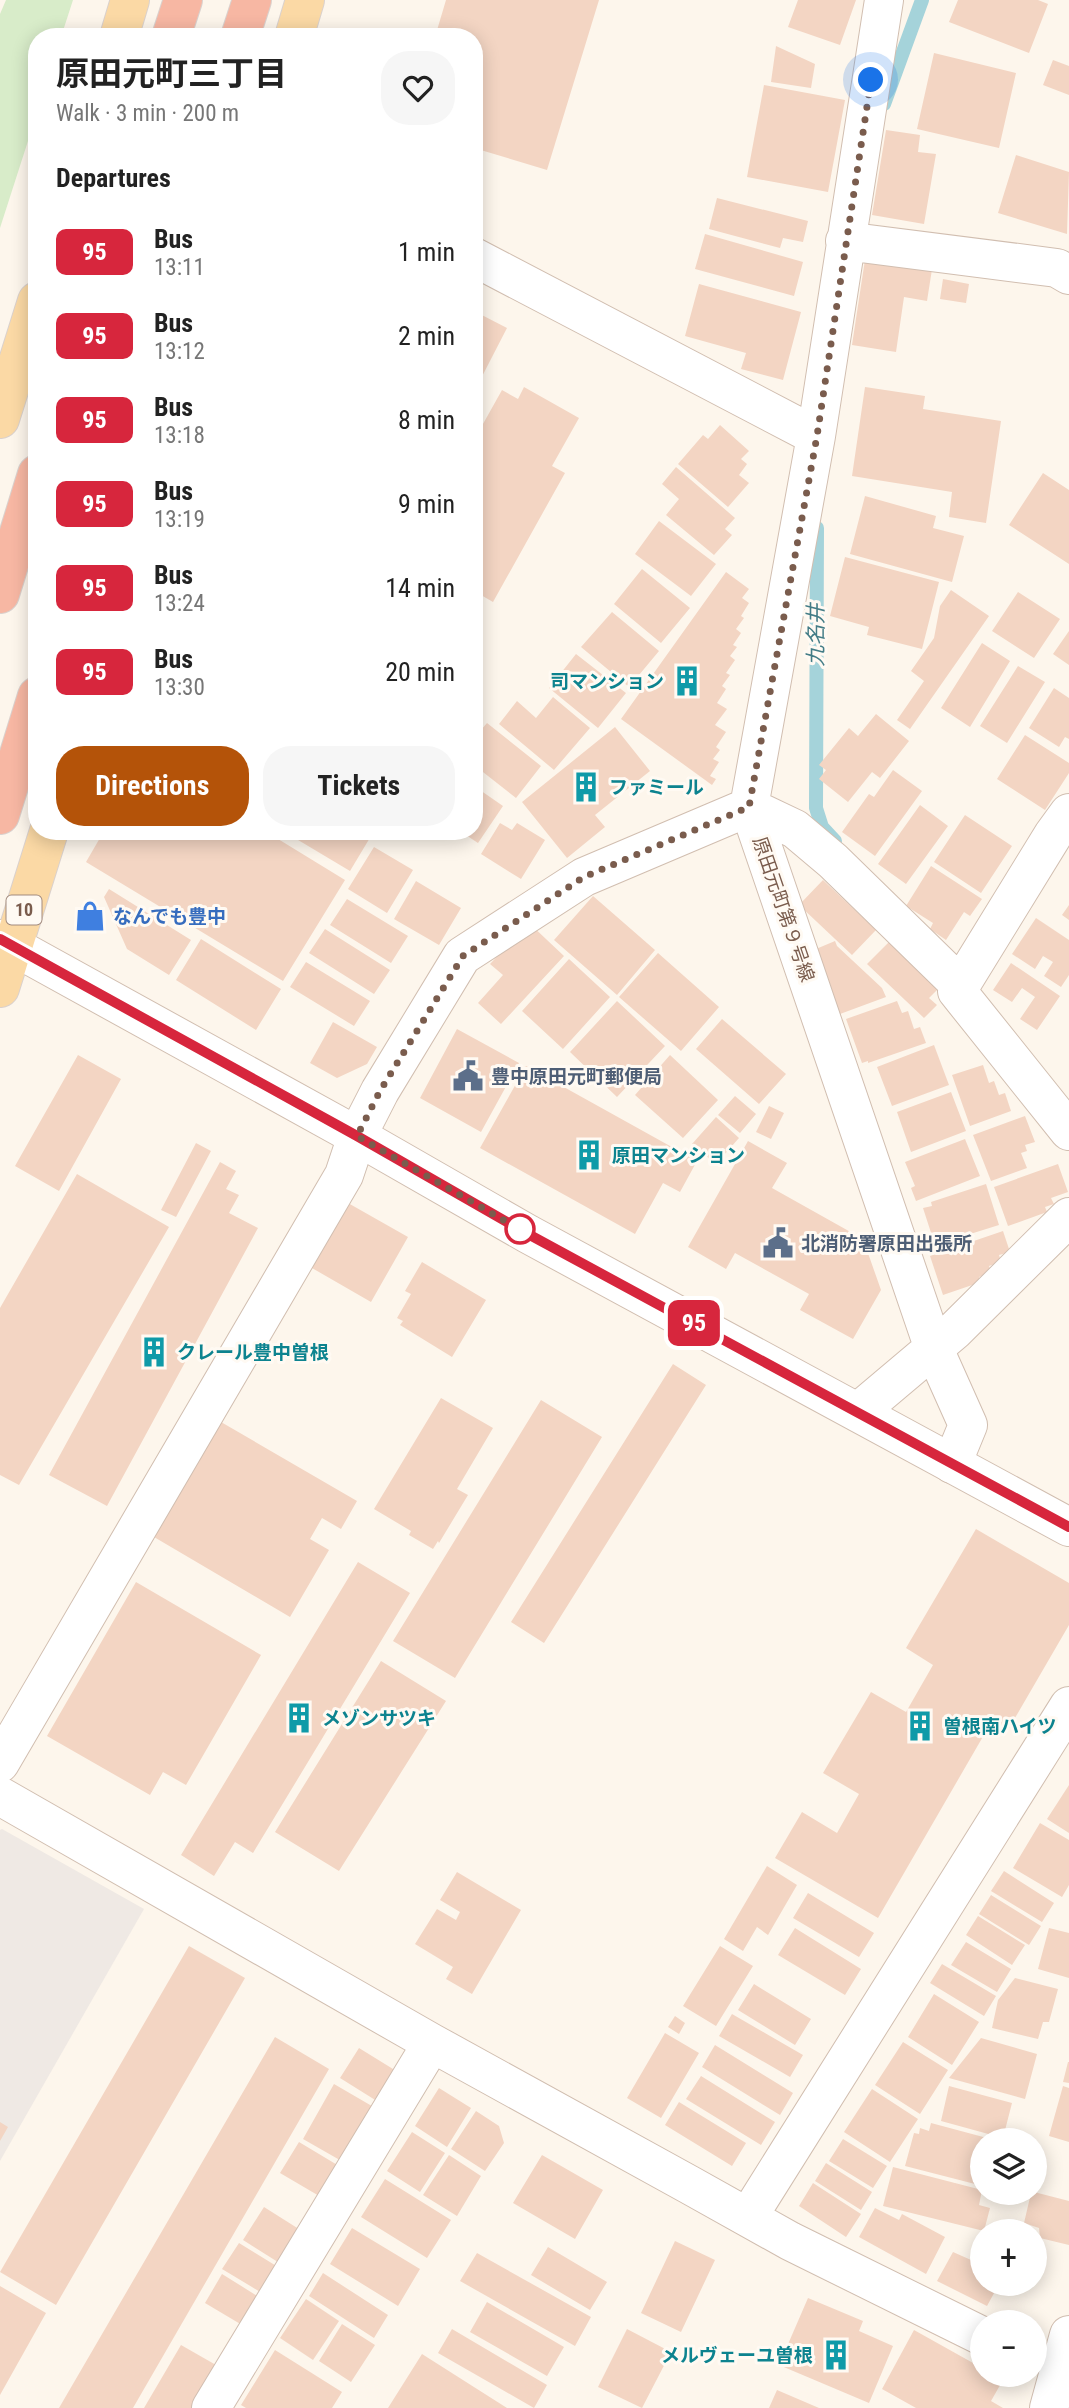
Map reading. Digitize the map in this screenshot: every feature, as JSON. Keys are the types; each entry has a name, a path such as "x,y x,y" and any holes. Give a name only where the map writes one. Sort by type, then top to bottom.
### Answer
{"highway":[{"path":"175,28 183,0"},
{"path":"243,28 252,0"},
{"path":"0,594 28,503"},
{"path":"0,815 28,725"}],"main road":[{"path":"122,28 130,0"},
{"path":"297,28 305,0"},
{"path":"0,419 28,330"},
{"name":"10","path":"0,988 6,943 46,840"}],"street":[{"name":"原田元町第９号線","path":"884,0 817,436 749,807 934,1349 968,1425 952,1464"},
{"path":"845,241 1057,268 1069,275"},
{"path":"483,262 817,436"},
{"path":"0,1763 344,1175 357,1136 380,1091 463,956 584,877 749,807 795,829 833,860 960,985"},
{"path":"1069,813 1047,843 957,991 1069,1131"},
{"path":"6,943 357,1136 528,1234 1069,1527"},
{"path":"858,1412 934,1349 1069,1217"},
{"path":"748,2217 1069,1706"},
{"path":"0,1796 432,2043 790,2241 970,2330"},
{"path":"211,2408 432,2043"},
{"path":"1047,2382 1069,2335"}],"shaded area":[{"path":"0,1830 144,1909 0,2161"}],"green space":[{"path":"6,0 73,0 64,28 28,28 28,141 0,228 0,14"}],"building":[{"path":"446,0 599,0 547,170 483,151 483,28 438,28"},
{"path":"798,0 856,0 840,45 788,27"},
{"path":"958,0 1038,0 1048,4 1029,53 949,22"},
{"path":"776,46 815,64 811,88 771,82"},
{"path":"934,53 1016,73 999,148 917,129"},
{"path":"1053,60 1069,66 1069,95 1043,85"},
{"path":"764,85 845,100 828,192 747,177"},
{"path":"886,130 920,135 918,152 936,154 924,224 872,215"},
{"path":"1016,155 1069,172 1067,234 998,213"},
{"path":"717,198 808,221 803,242 783,238 780,248 709,229"},
{"path":"705,234 803,262 794,296 695,269"},
{"path":"866,253 933,263 927,301 904,297 896,352 852,345"},
{"path":"943,279 969,284 966,303 940,299"},
{"path":"699,284 801,312 783,380 741,369 746,353 685,336"},
{"path":"483,316 507,328 483,375"},
{"path":"524,387 579,418 552,466 565,473 493,602 483,596 483,424 502,390 518,399"},
{"path":"865,387 925,396 923,409 1001,421 986,523 949,517 952,492 852,476"},
{"path":"720,425 749,451 741,459 747,464 739,475 749,483 728,507 678,464 703,435 708,439"},
{"path":"676,467 735,518 725,529 732,535 714,555 666,515 679,499 662,484"},
{"path":"1043,473 1069,490 1069,564 1009,525"},
{"path":"865,496 936,516 933,528 964,536 952,582 850,554"},
{"path":"659,521 716,564 691,596 635,554"},
{"path":"845,557 939,582 922,649 867,635 869,627 830,616"},
{"path":"642,569 690,608 661,643 614,604"},
{"name":"司マンション","path":"726,572 749,589 742,598 749,603 741,616 744,618 736,629 741,633 733,645 737,647 730,656 735,660 726,673 730,675 722,686 726,689 717,703 727,709 715,725 726,732 716,747 720,750 713,759 719,762 710,776 716,779 712,785 621,719"},
{"path":"951,590 989,616 910,729 897,720 924,681 911,671 934,638 940,606"},
{"path":"1018,592 1060,619 1034,658 992,631"},
{"path":"612,612 659,651 629,687 581,647"},
{"path":"1069,631 1069,665 1053,654"},
{"path":"982,643 1010,661 970,727 941,708"},
{"path":"576,654 626,693 598,728 549,688"},
{"path":"1018,666 1045,682 1007,743 980,726"},
{"path":"1054,688 1069,698 1069,739 1065,737 1059,747 1029,728"},
{"path":"553,697 590,728 554,770 499,724 517,701 536,718"},
{"path":"876,714 909,741 880,778 872,772 848,802 819,779 826,770 819,765 849,728 858,736"},
{"path":"487,723 541,766 516,798 483,772 483,728"},
{"name":"ファミール","path":"615,727 650,771 595,815 605,827 567,858 522,802"},
{"path":"1025,735 1069,763 1069,773 1045,810 997,779"},
{"path":"893,770 922,791 875,856 842,832 869,794 874,797"},
{"path":"483,792 503,806 483,836"},
{"path":"920,805 948,826 906,884 878,864"},
{"path":"965,815 1012,846 981,893 934,862"},
{"path":"500,823 512,830 517,823 545,840 521,879 481,854"},
{"path":"99,840 280,840 345,880 283,981 86,862"},
{"path":"298,840 369,840 350,871"},
{"path":"374,847 413,870 387,913 348,889"},
{"path":"931,866 982,899 970,916 964,912 946,940 930,929 933,923 906,906"},
{"path":"823,880 876,930 852,955 799,905"},
{"path":"416,881 461,908 439,945 394,919"},
{"path":"109,889 191,940 169,975 127,949 104,897"},
{"path":"593,896 655,950 617,995 554,940"},
{"path":"347,899 408,936 391,963 330,925"},
{"path":"1069,905 1069,920 1062,915"},
{"path":"1036,918 1069,940 1069,975 1061,987 1044,976 1053,962 1043,956 1035,969 1012,954"},
{"path":"529,923 564,956 501,1024 478,1003 503,975 490,964"},
{"path":"325,929 390,970 374,994 309,953"},
{"path":"201,939 281,989 256,1030 176,980"},
{"path":"891,940 941,986 929,998 937,1005 924,1018 867,964"},
{"path":"835,941 837,946 882,988 886,997 840,1014 816,949"},
{"path":"658,953 719,1007 681,1051 619,997"},
{"path":"569,959 610,997 563,1049 522,1011"},
{"path":"306,962 370,1001 354,1026 290,987"},
{"path":"1011,963 1060,996 1037,1030 1020,1019 1035,997 1022,988 1012,1002 993,990"},
{"path":"617,1001 665,1046 617,1097 570,1052"},
{"path":"897,1001 902,1013 908,1011 914,1029 920,1027 926,1043 862,1063 846,1019"},
{"path":"722,1019 786,1074 759,1104 696,1049"},
{"path":"333,1022 377,1047 367,1064 337,1078 310,1063"},
{"path":"457,1029 519,1063 481,1132 420,1098"},
{"path":"934,1045 949,1085 892,1106 877,1067"},
{"path":"78,1055 121,1079 59,1191 15,1166"},
{"path":"670,1055 718,1100 683,1138 635,1095"},
{"path":"983,1065 989,1083 994,1081 999,1095 1005,1093 1011,1111 970,1126 952,1075"},
{"name":"原田マンション","path":"526,1066 697,1161 680,1192 663,1183 635,1234 480,1148"},
{"path":"951,1092 966,1131 911,1152 897,1112"},
{"path":"735,1096 756,1114 740,1133 718,1115"},
{"path":"769,1106 784,1113 771,1139 756,1132"},
{"path":"1025,1116 1035,1142 1025,1145 1027,1151 1021,1153 1027,1168 991,1181 973,1135"},
{"path":"716,1117 739,1138 716,1164 692,1144"},
{"path":"965,1139 980,1176 916,1201 911,1188 915,1186 905,1162"},
{"name":"北消防署原田出張所","path":"748,1141 787,1163 772,1188 863,1239 881,1290 853,1339 800,1310 809,1294 735,1253 726,1269 688,1247"},
{"path":"196,1143 211,1151 176,1217 161,1210"},
{"name":"クレール豊中曽根","path":"220,1162 236,1171 226,1189 239,1195 229,1213 258,1228 107,1506 49,1475"},
{"path":"1058,1164 1068,1192 1051,1198 1054,1204 1045,1207 1047,1212 1008,1226 994,1187"},
{"path":"77,1174 169,1227 19,1485 0,1475 0,1308"},
{"path":"986,1184 999,1225 935,1245 923,1208 932,1206 931,1202"},
{"path":"348,1203 408,1237 371,1302 312,1268"},
{"path":"1003,1231 1010,1252 999,1255 1001,1262 989,1266 991,1272 979,1277 981,1282 943,1295 930,1256"},
{"path":"422,1262 486,1300 452,1357 400,1325 403,1321 397,1318 411,1294 405,1291"},
{"path":"673,1364 706,1385 544,1643 511,1622"},
{"path":"441,1398 493,1428 457,1489 468,1495 433,1549 409,1535 411,1531 374,1509"},
{"path":"541,1400 602,1437 455,1678 393,1641"},
{"path":"221,1422 357,1501 341,1529 322,1518 310,1539 329,1550 290,1617 154,1537"},
{"name":"曽根南ハイツ","path":"976,1529 1069,1583 1069,1625 1008,1730 992,1721 878,1918 775,1858 802,1812 837,1833 859,1794 823,1773 871,1692 906,1712 933,1665 906,1648"},
{"name":"メゾンサツキ","path":"358,1562 410,1593 253,1853 235,1842 214,1876 181,1855"},
{"path":"136,1582 261,1655 186,1785 163,1772 150,1795 47,1736"},
{"path":"381,1661 446,1701 339,1871 275,1832"},
{"path":"1069,1785 1069,1833 1047,1819"},
{"path":"1040,1823 1069,1840 1069,1885 1062,1897 1013,1868"},
{"path":"767,1866 797,1885 768,1935 757,1927 743,1951 724,1939"},
{"path":"1004,1871 1054,1903 1042,1922 991,1891"},
{"path":"457,1872 521,1910 472,1994 446,1979 453,1967 415,1944 437,1909 456,1920 460,1912 440,1900"},
{"path":"808,1893 874,1933 859,1957 793,1918"},
{"path":"991,1895 1041,1926 1029,1945 979,1914"},
{"path":"978,1916 1025,1945 1012,1965 966,1935"},
{"path":"795,1928 861,1969 845,1995 778,1955"},
{"path":"1049,1928 1069,1933 1069,1978 1038,1969"},
{"path":"966,1942 1011,1969 997,1992 951,1965"},
{"path":"189,1946 245,1978 56,2305 0,2272"},
{"path":"720,1946 753,1966 716,2026 683,2006"},
{"path":"942,1964 996,1996 984,2016 930,1983"},
{"path":"1015,1978 1058,1989 1049,2022 1043,2022 1038,2039 992,2028 998,2000"},
{"path":"754,1984 811,2019 795,2045 738,2010"},
{"path":"934,1994 979,2022 952,2065 908,2037"},
{"path":"732,2014 803,2055 790,2077 719,2036"},
{"path":"675,2016 685,2023 679,2034 668,2027"},
{"path":"665,2033 699,2053 661,2118 627,2098"},
{"path":"275,2037 329,2069 133,2408 59,2408"},
{"path":"981,2038 1037,2054 1025,2099 949,2078"},
{"path":"903,2042 948,2070 920,2114 875,2085"},
{"path":"715,2045 793,2093 780,2115 702,2067"},
{"path":"359,2048 393,2069 396,2080 380,2103 340,2078"},
{"path":"1069,2062 1069,2083 1063,2082"},
{"path":"701,2076 775,2122 761,2145 686,2099"},
{"path":"334,2084 377,2109 345,2163 303,2139"},
{"path":"949,2086 1012,2103 1006,2128 970,2129 941,2121"},
{"path":"1063,2086 1069,2088 1069,2142 1049,2136"},
{"path":"439,2088 471,2108 447,2147 415,2126"},
{"path":"872,2089 918,2119 890,2162 844,2132"},
{"path":"679,2102 746,2143 732,2166 665,2125"},
{"path":"476,2111 499,2126 504,2143 485,2171 451,2149"},
{"path":"0,2122 8,2127 0,2141"},
{"path":"931,2123 970,2133 970,2183 905,2166 914,2133 919,2134 920,2128 929,2131"},
{"path":"412,2132 445,2153 420,2192 387,2171"},
{"path":"843,2139 887,2166 873,2188 829,2161"},
{"path":"299,2142 344,2169 326,2200 280,2173"},
{"path":"449,2155 481,2176 457,2216 423,2195"},
{"path":"542,2155 603,2190 575,2239 513,2203"},
{"path":"826,2163 872,2192 861,2210 815,2181"},
{"path":"893,2167 970,2187 970,2205 990,2208 987,2219 970,2219 970,2228 883,2206"},
{"path":"385,2179 451,2220 427,2258 361,2217"},
{"path":"813,2183 861,2214 846,2237 799,2206"},
{"path":"1047,2195 1069,2201 1069,2245 1047,2240 1047,2219 1025,2219 1028,2205 1047,2205"},
{"path":"264,2207 302,2231 281,2264 243,2240"},
{"path":"875,2208 899,2220 902,2214 945,2237 926,2274 859,2237"},
{"path":"352,2228 420,2269 398,2306 330,2264"},
{"path":"675,2241 715,2260 681,2332 641,2313"},
{"path":"239,2243 278,2267 262,2293 222,2269"},
{"path":"548,2247 607,2282 590,2310 531,2275"},
{"path":"953,2252 970,2260 970,2296 992,2296 987,2306 937,2281"},
{"path":"477,2253 591,2317 575,2346 460,2281"},
{"path":"323,2273 388,2315 374,2338 309,2296"},
{"path":"222,2274 259,2297 242,2325 205,2303"},
{"path":"0,2286 46,2313 0,2395"},
{"name":"メルヴェーユ曽根","path":"808,2298 863,2321 859,2331 893,2346 869,2403 779,2365"},
{"path":"306,2299 339,2321 313,2360 280,2338"},
{"path":"487,2302 564,2347 547,2376 470,2332"},
{"path":"342,2324 375,2345 351,2382 319,2361"},
{"path":"452,2329 547,2385 534,2408 438,2353"},
{"path":"627,2329 671,2352 642,2408 598,2387"},
{"path":"914,2330 970,2361 970,2387 999,2387 991,2401 1003,2408 916,2408 882,2389"},
{"path":"181,2345 216,2365 191,2408 144,2408"},
{"path":"275,2350 342,2392 332,2408 246,2408 241,2405"},
{"path":"422,2354 507,2408 388,2408"},
{"path":"777,2390 819,2408 769,2408"}],"waterway":[{"name":"九名井","path":"884,104 922,0"},
{"name":"九名井","path":"817,528 816,808 822,827 835,841"}],"bus line":[{"name":"95","path":"0,939 357,1136 528,1234 1069,1527"}],"place":[{"name":"司マンション","path":"687,681"},
{"name":"ファミール","path":"586,787"},
{"name":"なんでも豊中","path":"90,916"},
{"name":"豊中原田元町郵便局","path":"468,1076"},
{"name":"原田マンション","path":"589,1155"},
{"name":"北消防署原田出張所","path":"778,1243"},
{"name":"クレール豊中曽根","path":"154,1352"},
{"name":"メゾンサツキ","path":"299,1718"},
{"name":"曽根南ハイツ","path":"920,1726"},
{"name":"メルヴェーユ曽根","path":"836,2355"}],"route":[{"path":"520,1229 528,1234 357,1136 380,1091 463,956 584,877 749,807 817,436 871,80"}]}
